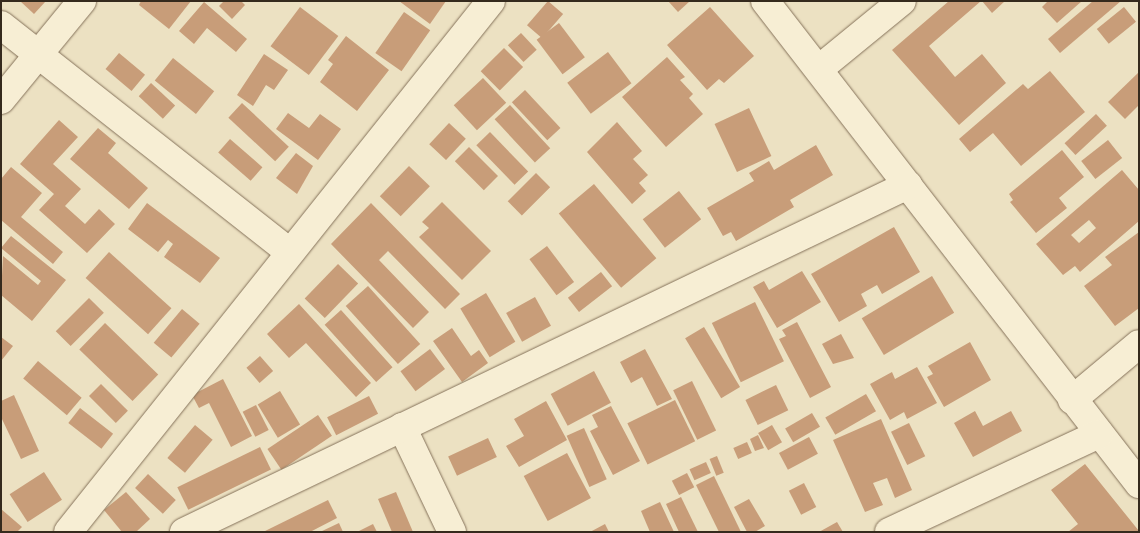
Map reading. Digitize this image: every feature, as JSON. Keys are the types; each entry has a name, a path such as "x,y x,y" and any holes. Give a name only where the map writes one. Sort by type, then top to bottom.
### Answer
{"street":[{"path":"1,100 82,1"},
{"path":"68,532 289,252 491,1"},
{"path":"765,1 819,68 1072,400 1139,484"},
{"path":"819,68 902,1"},
{"path":"1,25 39,53 289,252"},
{"path":"184,532 908,185"},
{"path":"1072,400 1139,344"},
{"path":"402,427 452,532"},
{"path":"888,532 1099,434"}],"building":[{"path":"20,1 46,1 34,14"},
{"path":"141,1 191,1 169,29 139,5"},
{"path":"224,1 241,1 245,5 232,19 219,6"},
{"path":"399,1 446,1 430,24"},
{"path":"548,1 563,14 542,38 527,25"},
{"path":"668,1 690,1 678,12"},
{"path":"949,1 981,1 929,46 955,77 982,54 1006,83 959,125 892,50"},
{"path":"982,1 1005,1 992,13"},
{"path":"1048,1 1082,1 1057,23 1042,7"},
{"path":"1093,1 1121,1 1060,53 1048,39"},
{"path":"204,2 247,39 236,52 207,28 194,44 179,31"},
{"path":"300,7 338,36 309,75 271,46"},
{"path":"710,7 754,56 724,83 719,79 707,90 667,45"},
{"path":"1124,7 1136,22 1109,44 1097,29"},
{"path":"404,12 430,30 402,71 375,53"},
{"path":"559,23 585,57 563,74 537,40"},
{"path":"521,33 537,50 524,62 508,45"},
{"path":"346,36 389,70 357,111 320,82 333,64 328,60"},
{"path":"504,48 523,67 500,90 481,71"},
{"path":"608,52 631,83 591,114 567,83"},
{"path":"119,53 145,75 132,91 106,69"},
{"path":"264,54 288,70 274,90 266,85 253,106 237,95"},
{"path":"667,57 685,77 680,80 693,94 689,98 703,114 666,147 622,97"},
{"path":"173,58 214,91 196,114 155,81"},
{"path":"1050,71 1085,112 1021,166 993,133 970,152 959,139 1023,84 1028,89"},
{"path":"1139,72 1139,105 1125,119 1108,102"},
{"path":"483,78 506,103 477,130 454,105"},
{"path":"151,83 175,106 163,119 139,96"},
{"path":"525,90 560,128 547,140 512,102"},
{"path":"242,103 289,147 275,161 228,118"},
{"path":"510,105 550,148 535,162 495,119"},
{"path":"749,108 771,156 737,172 715,124"},
{"path":"288,113 309,128 320,114 341,129 318,160 276,129"},
{"path":"1096,114 1107,126 1075,155 1065,143"},
{"path":"59,120 78,137 53,164 81,189 65,206 85,224 99,209 115,224 87,253 39,210 54,194 20,164"},
{"path":"617,122 642,151 633,159 648,175 639,183 646,191 632,204 587,152"},
{"path":"449,123 466,139 446,160 429,144"},
{"path":"98,128 116,143 108,153 148,188 129,209 70,159"},
{"path":"490,132 528,172 515,185 476,145"},
{"path":"230,139 262,167 251,181 218,153"},
{"path":"1108,140 1122,158 1095,179 1081,161"},
{"path":"816,145 833,175 790,200 794,207 736,241 731,232 723,236 707,208 754,181 749,173 769,161 774,170"},
{"path":"469,147 498,176 484,190 455,161"},
{"path":"1062,150 1084,177 1059,198 1067,208 1036,233 1010,202 1013,200 1009,194"},
{"path":"296,153 313,166 297,194 276,178"},
{"path":"409,166 430,186 401,216 380,196"},
{"path":"11,167 42,193 21,217 63,252 53,264 1,220 1,179"},
{"path":"1122,170 1139,190 1139,221 1080,272 1075,266 1063,275 1036,244","holes":["1089,220 1096,228 1079,243 1071,235"]},
{"path":"536,173 550,187 522,215 508,201"},
{"path":"594,184 656,258 621,288 559,214"},
{"path":"679,191 701,219 665,248 643,219"},
{"path":"442,202 491,251 462,280 419,237 429,228 422,222"},
{"path":"147,203 220,258 200,283 164,257 173,244 168,240 158,252 128,229"},
{"path":"371,203 460,294 445,309 388,251 379,260 429,312 413,328 331,244"},
{"path":"894,227 920,272 882,294 877,285 861,294 867,306 839,322 811,274"},
{"path":"1139,232 1139,308 1115,326 1084,286 1112,265 1105,257"},
{"path":"11,236 66,280 32,321 1,295 3,256 38,285 41,281 1,248"},
{"path":"547,246 574,282 557,295 529,259"},
{"path":"109,252 171,308 148,334 86,278"},
{"path":"338,264 358,283 325,318 305,299"},
{"path":"802,271 821,302 777,328 753,287 764,281 769,290"},
{"path":"601,272 612,286 579,312 568,298"},
{"path":"932,276 954,313 884,355 862,318"},
{"path":"368,286 420,344 398,364 346,306"},
{"path":"486,293 515,342 490,357 460,308"},
{"path":"535,297 551,326 522,342 506,313"},
{"path":"89,298 104,313 71,346 56,331"},
{"path":"755,302 784,361 741,382 712,323"},
{"path":"299,304 371,383 356,397 306,343 289,358 267,334"},
{"path":"182,309 200,324 171,357 154,343"},
{"path":"341,310 393,367 376,382 325,325"},
{"path":"797,322 831,387 810,398 779,339 786,336 782,330"},
{"path":"105,323 158,374 133,401 79,350"},
{"path":"704,327 740,387 721,398 685,338"},
{"path":"452,328 471,356 479,350 488,363 462,382 433,341"},
{"path":"841,334 854,358 833,364 822,344"},
{"path":"1,337 13,346 1,361"},
{"path":"970,342 991,380 944,407 927,377 933,374 928,366"},
{"path":"430,349 445,369 415,391 400,371"},
{"path":"645,349 672,399 657,406 642,377 631,383 620,362"},
{"path":"260,356 273,371 260,383 246,368"},
{"path":"38,361 82,398 67,415 23,379"},
{"path":"917,367 937,403 907,419 904,412 890,420 870,384 892,372 895,379"},
{"path":"594,371 611,403 568,426 551,394"},
{"path":"223,379 252,436 231,447 209,403 199,408 192,395"},
{"path":"692,381 716,430 697,440 673,390"},
{"path":"101,384 128,411 116,423 89,396"},
{"path":"776,385 788,410 758,425 745,400"},
{"path":"280,391 300,424 278,438 258,404"},
{"path":"866,394 876,411 835,435 825,418"},
{"path":"14,395 39,451 21,459 1,417 1,401"},
{"path":"369,396 378,414 336,435 327,417"},
{"path":"675,400 695,441 648,465 627,423"},
{"path":"546,401 567,440 519,467 506,446 524,436 514,419"},
{"path":"256,405 269,430 255,437 243,412"},
{"path":"611,406 640,461 613,475 590,431 598,427 592,415"},
{"path":"80,408 113,434 101,449 68,423"},
{"path":"975,411 983,426 1011,411 1022,431 973,457 954,423"},
{"path":"812,413 820,427 793,442 785,429"},
{"path":"318,415 332,436 281,470 267,449"},
{"path":"881,419 912,490 895,498 887,478 873,483 883,505 865,512 833,440"},
{"path":"909,423 925,456 907,465 891,432"},
{"path":"195,425 213,440 185,473 167,458"},
{"path":"772,425 782,442 768,450 758,433"},
{"path":"584,428 607,479 589,487 567,436"},
{"path":"758,435 764,448 755,451 750,439"},
{"path":"809,437 818,454 788,470 779,453"},
{"path":"488,438 497,457 457,476 448,457"},
{"path":"747,442 752,453 738,459 733,448"},
{"path":"260,447 271,469 188,510 177,487"},
{"path":"567,453 591,498 548,521 524,476"},
{"path":"717,456 724,473 716,476 710,459"},
{"path":"706,462 711,473 694,480 690,469"},
{"path":"1085,464 1139,532 1068,532 1078,524 1051,490"},
{"path":"44,472 62,500 28,522 10,494"},
{"path":"687,473 694,487 679,495 672,481"},
{"path":"148,474 176,500 163,514 135,488"},
{"path":"714,476 741,532 719,532 696,485"},
{"path":"804,483 816,507 801,515 789,491"},
{"path":"126,492 150,519 136,532 122,532 104,510"},
{"path":"396,492 413,532 392,532 378,499"},
{"path":"681,497 698,532 679,532 666,504"},
{"path":"749,499 765,526 755,532 747,532 734,507"},
{"path":"328,500 337,518 310,532 263,532"},
{"path":"660,502 674,532 650,532 641,511"},
{"path":"1,509 22,527 17,532 1,532"},
{"path":"837,522 843,532 819,532"},
{"path":"339,523 343,532 320,532"},
{"path":"373,524 377,532 357,532"},
{"path":"605,524 609,532 590,532"}]}
